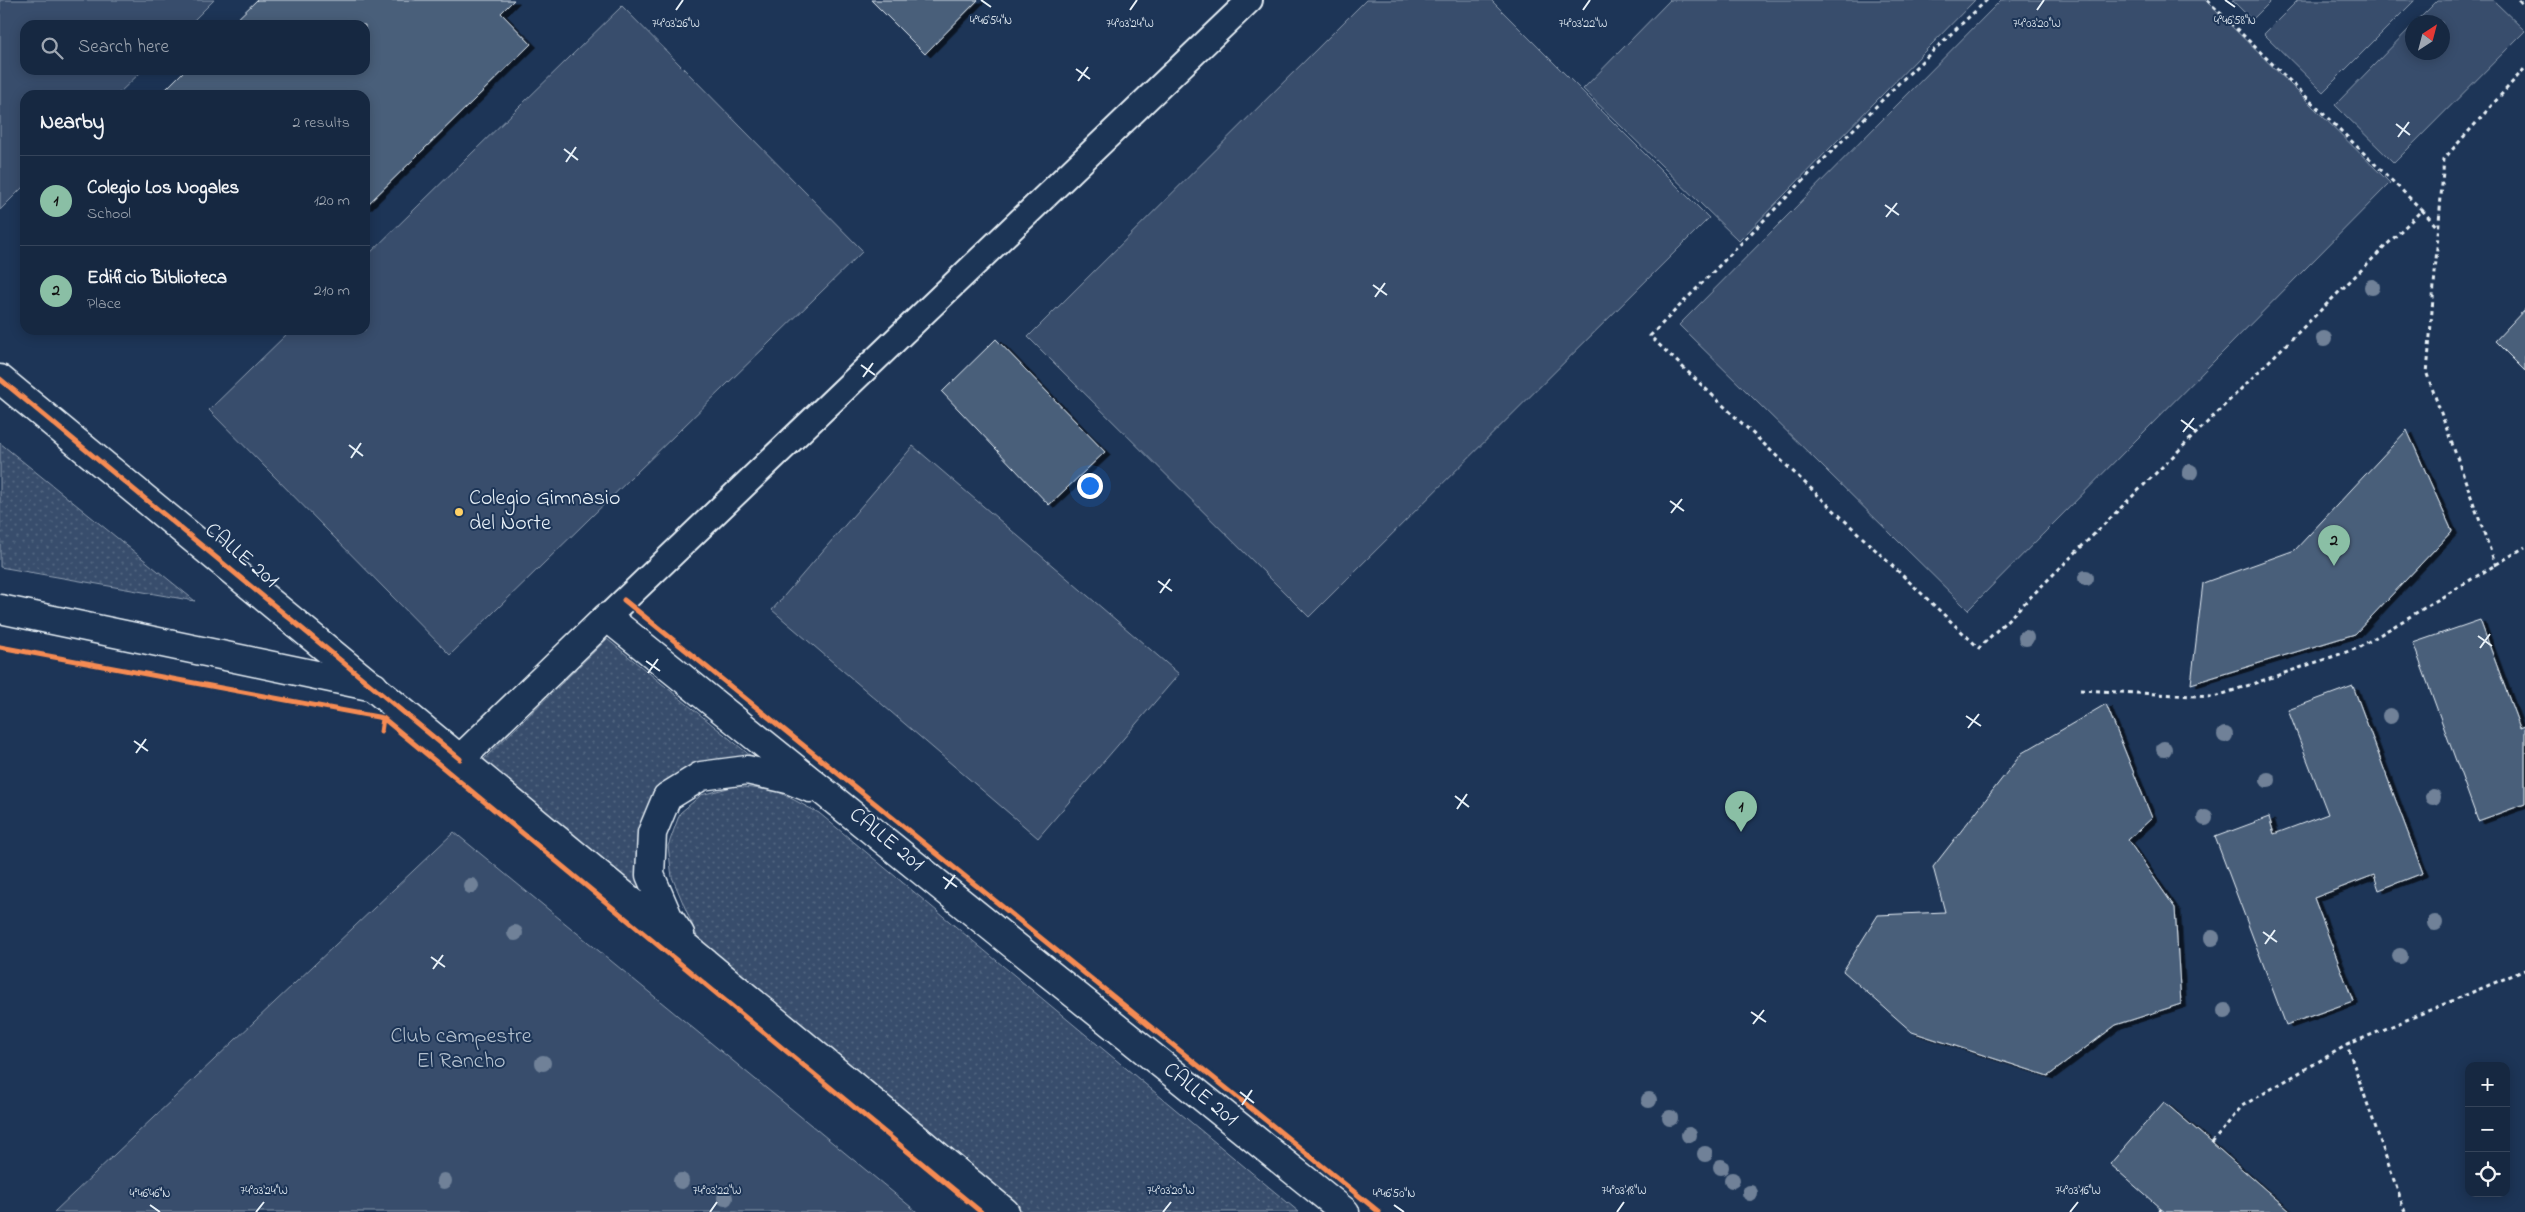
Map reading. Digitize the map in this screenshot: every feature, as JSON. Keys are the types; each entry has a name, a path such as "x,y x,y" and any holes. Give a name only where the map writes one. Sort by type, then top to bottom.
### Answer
{"main road":[{"name":"CALLE 201","path":"0,378 1005,1212"},
{"path":"0,609 374,687"},
{"path":"460,759 607,617"},
{"name":"CALLE 201","path":"607,617 834,798 1345,1212"},
{"path":"696,956 668,917 650,875 652,832 667,797 701,776 747,770 788,779 834,798"}],"lane":[{"path":"607,617 1250,0"}],"path":[{"path":"1987,0 1900,82 1650,336 1979,648 2422,210"},
{"path":"2207,0 2422,210 2438,228"},
{"path":"2519,0 2525,6"},
{"path":"2496,566 2427,374 2444,158 2525,68"},
{"path":"2080,690 2214,697 2358,648 2525,547"},
{"path":"2212,1143 2242,1106 2347,1045 2525,970"},
{"path":"2347,1045 2405,1212"}],"green space":[{"path":"0,0 214,0 194,20 20,20 20,75 138,75 122,90 20,90 20,190 0,210"},
{"path":"1366,0 1491,0 1709,218 1309,617 1028,337"},
{"path":"1670,0 1975,0 1739,241 1583,89"},
{"path":"2001,0 2205,0 2390,183 1968,610 1679,325"},
{"path":"2232,0 2272,0 2252,20"},
{"path":"2298,0 2415,0 2323,92 2264,34"},
{"path":"2438,0 2493,0 2525,31 2394,163 2335,105 2405,33 2405,60 2450,60 2450,15 2423,15"},
{"path":"622,6 863,251 450,655 209,410 286,335 370,335 370,253"},
{"path":"0,443 195,601 0,567"},
{"path":"913,446 1179,674 1038,838 772,610"},
{"path":"607,639 762,765 720,764 697,766 676,774 661,786 650,801 643,819 639,859 643,899 482,761"},
{"path":"736,786 777,791 819,813 1299,1212 1024,1212 702,948 672,877 668,846 680,813 701,795"},
{"name":"Club campestre El Rancho","path":"454,832 917,1212 54,1212"}],"building":[{"path":"257,0 514,0 501,13 531,44 370,202 370,90 165,90 180,75 370,75 370,20 236,20"},
{"path":"871,0 978,0 925,54"},
{"path":"2525,309 2525,371 2495,341"},
{"path":"996,339 1105,452 1049,505 942,392"},
{"path":"2407,430 2452,531 2355,634 2191,684 2203,583 2295,550"},
{"path":"2480,620 2520,728 2525,726 2525,804 2478,821 2413,643"},
{"path":"2353,686 2423,873 2379,890 2374,875 2314,898 2353,1001 2286,1025 2215,837 2269,817 2274,834 2328,814 2288,710"},
{"path":"2106,704 2152,818 2128,840 2175,908 2181,1004 2116,1025 2048,1076 1912,1032 1843,971 1878,915 1945,912 1933,867 2022,753"},
{"path":"2164,1102 2291,1212 2165,1212 2161,1209 2110,1164"}],"cycle path":[{"path":"0,379 460,759"},
{"path":"624,600 1379,1212"},
{"path":"0,647 383,718"},
{"path":"381,732 383,718 981,1212"}],"place":[{"name":"Colegio Gimnasio del Norte","path":"459,512"},
{"name":"Edificio Biblioteca","path":"2334,566"},
{"name":"Colegio Los Nogales","path":"1741,832"}]}
